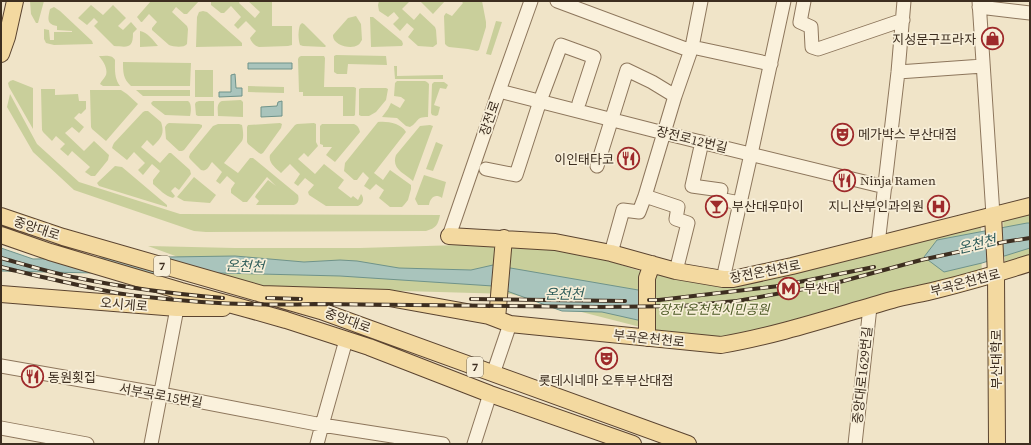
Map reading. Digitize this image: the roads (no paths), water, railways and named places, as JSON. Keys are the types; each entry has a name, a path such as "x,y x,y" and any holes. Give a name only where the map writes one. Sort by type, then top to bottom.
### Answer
{"main road":[{"path":"1,54 15,1"},
{"name":"장전온천천로","path":"449,236 504,243 555,242 611,253 649,271 676,271 723,279 733,279 792,266 1030,206"},
{"name":"부산대학로","path":"993,215 996,274 997,444"},
{"name":"중앙대로","path":"1,216 63,237 321,311 688,444"},
{"name":"중앙대로","path":"1,235 50,252 247,309 369,347 490,394 633,444"},
{"path":"502,319 504,243"},
{"name":"부곡온천천로","path":"261,294 389,298 502,319 647,334 721,345 798,327 996,274 1030,263"},
{"path":"647,334 649,271"},
{"name":"오시게로","path":"1,294 177,308 247,309"}],"street":[{"name":"장전로","path":"449,236 531,1"},
{"path":"557,1 686,49 692,47 771,64"},
{"path":"611,253 623,210 639,212 645,196 675,96 692,47 701,1"},
{"path":"723,279 784,1"},
{"path":"804,1 800,22 811,27 812,47 818,49 903,20"},
{"path":"878,244 898,72 904,1"},
{"path":"993,215 979,4 1030,13"},
{"path":"486,169 516,175 540,101 561,45 594,57 579,103"},
{"path":"898,72 983,66"},
{"path":"597,166 627,70 652,82 675,96"},
{"name":"장전로12번길","path":"499,91 885,187"},
{"path":"702,142 692,186 721,190 719,199 740,203"},
{"path":"645,196 678,207 676,219 688,223 676,271"},
{"path":"151,444 181,291"},
{"name":"중앙대로1629번길","path":"855,444 870,307"},
{"path":"494,374 502,319"},
{"path":"317,444 346,340"},
{"name":"서부곡로15번길","path":"1,366 322,424 443,444"},
{"path":"474,444 490,394"},
{"path":"1,428 87,444"}],"water":[{"path":"248,63 292,63 292,69 248,69"},
{"path":"235,74 236,88 242,88 242,96 219,97 219,92 231,92 231,75"},
{"path":"282,101 282,116 261,117 261,107 277,106 278,102"},
{"name":"온천천","path":"1030,223 1030,248 982,263 944,272 924,257 937,240"},
{"name":"온천천","path":"1,248 33,259 235,256 304,262 340,260 357,261 399,268 471,270 493,265 644,291 642,321 602,312 562,311 493,286 340,276 220,273 141,274 1,271"}],"railway":[{"path":"1,267 123,294 204,302 271,305 682,306 737,301 832,284 921,260 1004,242 1030,238"},
{"path":"1,258 59,274 96,282 186,295 223,298"},
{"path":"649,300 779,286 874,267"},
{"path":"267,298 301,299"},
{"path":"471,299 625,301"}],"place":[{"name":"지성문구프라자","path":"992,39"},
{"name":"메가박스 부산대점","path":"842,134"},
{"name":"이인태타코","path":"629,159"},
{"name":"Ninja Ramen","path":"844,180"},
{"name":"부산대우마이","path":"717,206"},
{"name":"지니산부인과의원","path":"939,206"},
{"name":"부산대","path":"788,288"},
{"name":"롯데시네마 오투부산대점","path":"606,358"},
{"name":"동원횟집","path":"33,377"}],"park label":[{"name":"장전 온천천시민공원","path":"714,309"}]}
